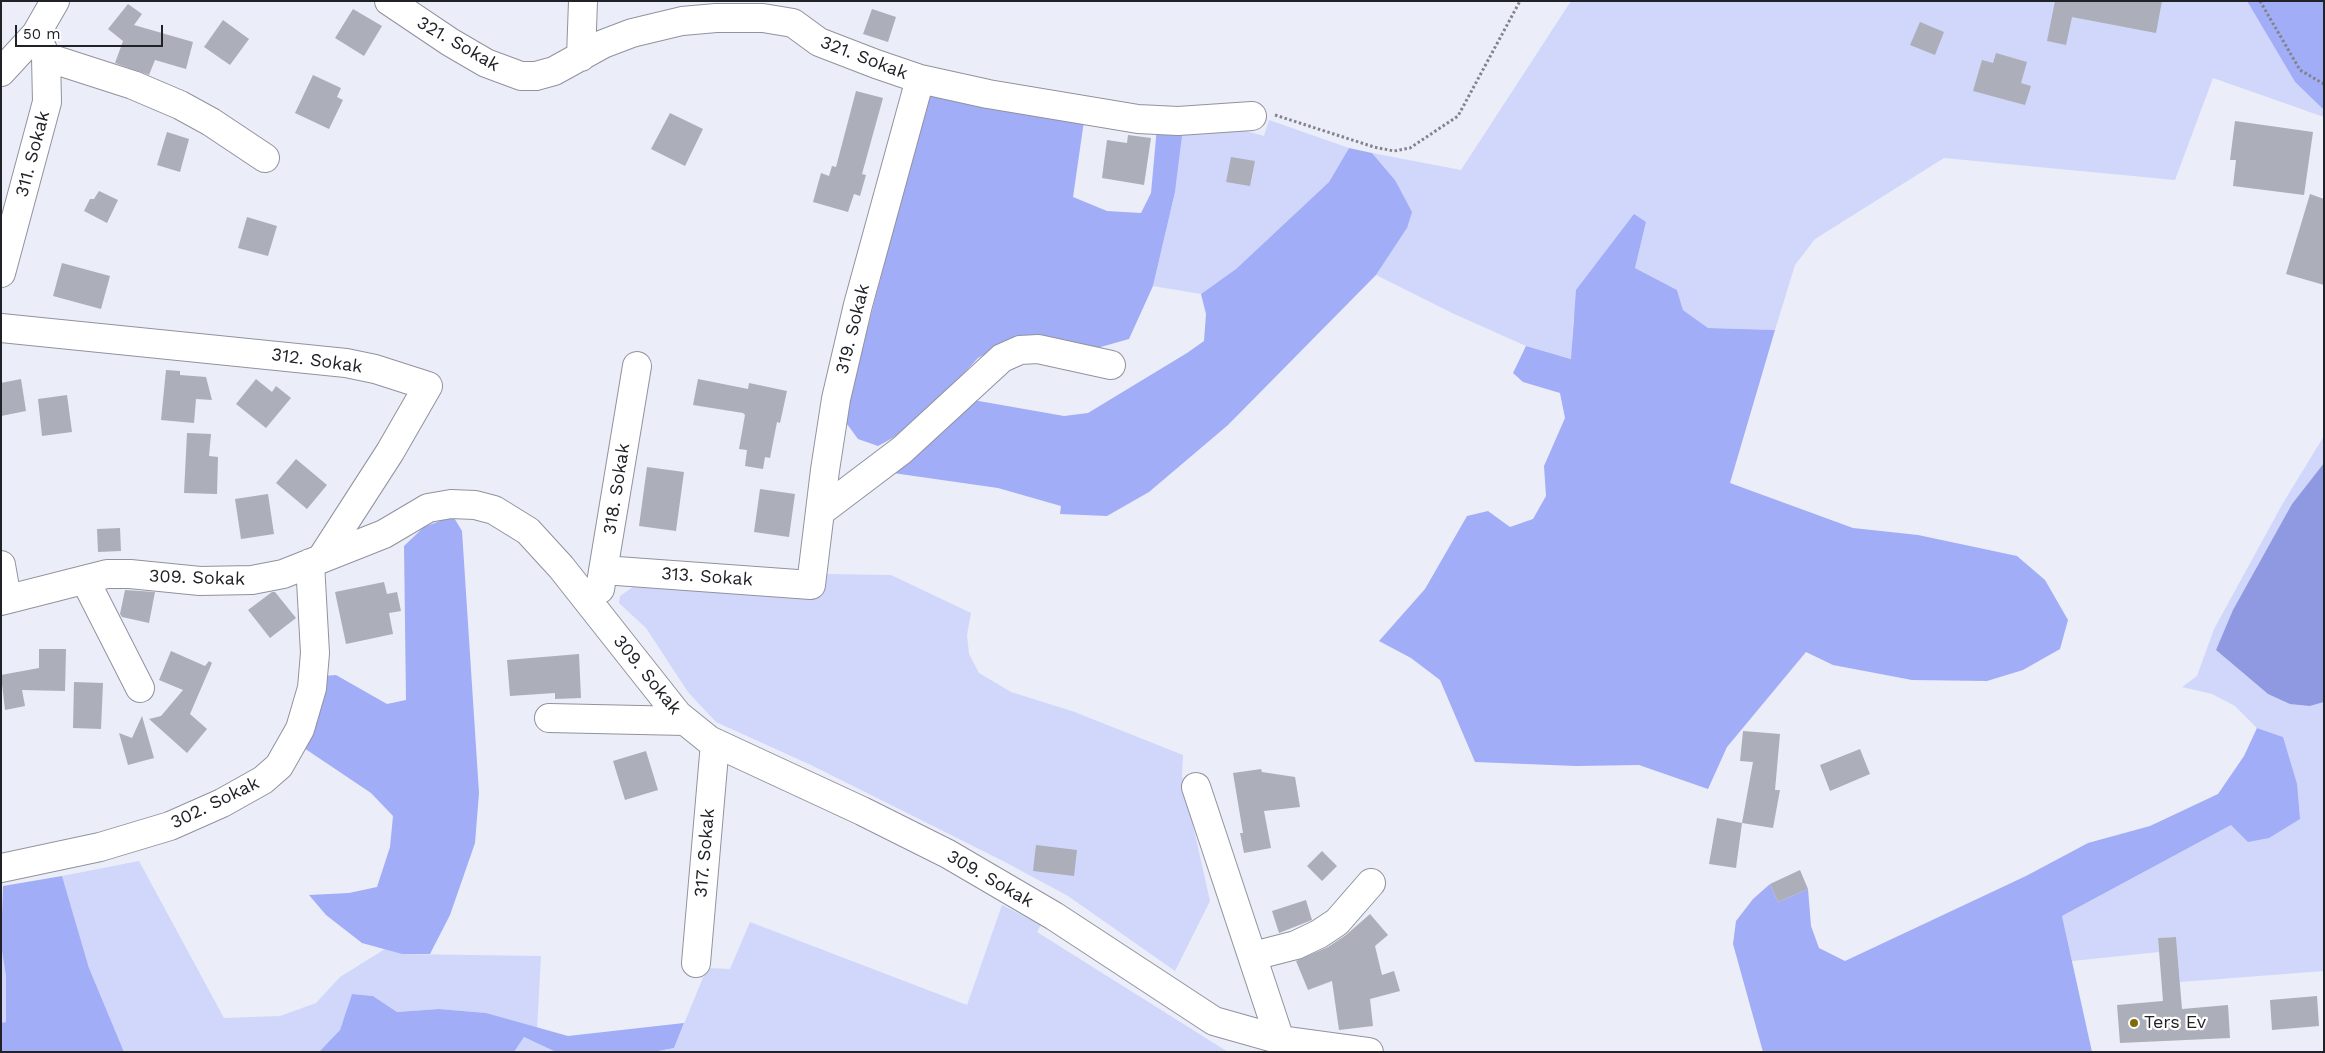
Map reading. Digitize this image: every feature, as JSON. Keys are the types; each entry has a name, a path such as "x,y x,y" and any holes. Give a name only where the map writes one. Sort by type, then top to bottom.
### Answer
{"street":[{"path":"1,72 41,45 55,1"},
{"name":"321. Sokak","path":"390,1 450,42 509,73 536,76 554,71 603,44 632,33 682,21 716,18 763,18 794,12 819,42 920,79 988,94 1138,119 1206,121 1252,116"},
{"path":"581,57 584,1"},
{"path":"41,45 180,106 211,122 265,158"},
{"name":"311. Sokak","path":"1,274 47,102 41,45"},
{"name":"319. Sokak","path":"811,585 838,389 858,305 920,79"},
{"name":"312. Sokak","path":"1,328 346,363 376,369 428,386 390,452 315,561"},
{"path":"820,512 902,450 1002,358 1020,350 1038,349 1111,365"},
{"name":"318. Sokak","path":"597,612 637,366"},
{"name":"309. Sokak","path":"4,600 107,574 130,574 200,581 252,580 283,574 384,534 428,508 451,504 475,505 494,510 528,531 561,567 685,721 715,743 862,811 948,854 1054,916 1214,1021 1283,1046 1362,1052"},
{"name":"302. Sokak","path":"1,868 100,847 170,826 222,803 255,785 279,766 300,729 312,688 315,561"},
{"path":"1,565 4,600"},
{"name":"313. Sokak","path":"603,570 811,585"},
{"path":"85,580 140,688"},
{"path":"549,718 685,721"},
{"name":"317. Sokak","path":"696,963 715,743"},
{"path":"1196,788 1283,1046"},
{"path":"1253,956 1296,945 1319,934 1337,922 1371,883"},
{"path":"1214,1021 1246,1052"}],"path":[{"path":"1252,116 1272,115 1394,151 1410,148 1458,116 1520,1"},
{"path":"2260,1 2300,70 2324,84"}],"shaded area":[{"path":"1571,1 2247,1 2295,82 2324,110 2324,117 2213,78 2175,180 1944,158 1815,239 1795,265 1775,330 1708,328 1683,310 1677,290 1635,268 1646,222 1573,320 1572,359 1526,346 1452,313 1376,275 1407,228 1395,180 1372,153 1461,170"},
{"path":"2247,1 2324,1 2324,110 2295,82"},
{"path":"928,94 1084,121 1073,197 1107,211 1141,213 1151,193 1157,127 1183,128 1175,192 1153,286 1129,339 1090,350 1006,343 978,358 916,425 878,446 858,439 844,420"},
{"path":"1269,120 1349,148 1329,182 1236,269 1201,294 1153,286 1175,192 1183,128 1239,129 1264,136"},
{"path":"1349,148 1372,153 1395,180 1412,212 1407,228 1376,275 1228,425 1149,492 1107,516 1060,514 1061,506 998,488 893,473 973,400 1064,416 1088,413 1204,341 1206,314 1201,294 1236,269 1329,182"},
{"path":"1634,214 1646,222 1635,268 1677,290 1683,310 1708,328 1775,330 1730,483 1853,528 1918,535 2017,556 2045,580 2068,620 2060,649 2023,670 1987,681 1912,680 1833,665 1806,652 1727,747 1708,789 1639,765 1576,766 1475,762 1440,680 1411,658 1379,641 1425,589 1467,516 1488,511 1510,527 1533,519 1546,496 1544,466 1565,418 1560,393 1523,382 1513,373 1526,346 1571,359 1576,290"},
{"path":"2324,436 2324,463 2292,504 2216,650 2268,694 2310,706 2324,702 2324,971 2180,982 2176,937 2158,938 2159,952 2072,961 2062,916 2231,825 2283,737 2257,728 2235,706 2212,694 2182,687 2197,676 2214,629 2283,503"},
{"path":"2324,463 2324,702 2310,706 2290,704 2268,694 2216,650 2233,610 2292,504"},
{"path":"453,516 462,531 479,793 475,843 450,915 430,954 402,954 362,943 326,915 309,895 349,893 377,887 390,847 393,816 371,793 301,746 322,676 336,675 387,704 406,700 404,546 424,527"},
{"path":"825,574 891,575 971,613 967,635 969,654 979,673 1011,692 1072,711 1183,755 1182,776 1210,901 1175,971 1068,896 1005,862 811,765 716,722 688,692 646,628 619,603 620,596 633,587 649,583"},
{"path":"2257,728 2283,737 2297,784 2300,819 2269,838 2248,842 2231,825 2062,916 2092,1052 1763,1052 1733,944 1736,921 1753,899 1770,884 1778,902 1808,889 1811,926 1819,948 1845,961 2026,876 2088,843 2150,826 2218,794 2244,756"},
{"path":"139,861 224,1018 280,1016 316,1003 340,977 385,949 402,954 541,956 537,1029 486,1013 439,1009 397,1012 373,996 352,994 340,1030 319,1052 124,1052 89,968 62,876"},
{"path":"62,876 89,968 124,1052 1,1052 1,1023 6,1022 6,976 1,945 3,886"},
{"path":"1002,905 1041,925 1037,932 1228,1052 653,1052 674,1048 707,968 730,969 750,922 967,1005"},
{"path":"1,945 6,976 6,1022 1,1023"},
{"path":"352,994 373,996 397,1012 439,1009 486,1013 568,1036 684,1023 674,1048 653,1052 556,1052 524,1037 514,1052 319,1052 340,1030"},
{"path":"524,1037 556,1052 514,1052"}],"building":[{"path":"2055,1 2162,1 2156,33 2072,17 2066,45 2047,41"},
{"path":"128,4 142,14 134,25 193,42 186,69 155,60 149,75 115,63 123,41 108,29"},
{"path":"353,9 382,26 364,56 335,38"},
{"path":"872,9 896,17 888,42 863,34"},
{"path":"223,20 249,39 230,65 204,47"},
{"path":"1920,22 1944,32 1935,55 1910,45"},
{"path":"1996,53 2027,62 2021,83 2031,86 2025,105 1973,91 1982,60 1993,63"},
{"path":"313,75 341,88 337,97 343,100 329,129 295,113"},
{"path":"856,91 883,98 862,174 866,175 860,196 854,194 848,212 813,202 821,173 829,176 832,166 836,167"},
{"path":"670,113 703,129 685,166 651,149"},
{"path":"2235,121 2313,132 2304,195 2233,186 2236,160 2230,160"},
{"path":"167,132 189,139 180,172 157,165"},
{"path":"1128,135 1151,138 1144,185 1102,178 1107,140 1127,143"},
{"path":"1231,157 1255,161 1250,186 1226,182"},
{"path":"99,191 118,200 107,223 84,211 90,199 94,199"},
{"path":"2310,194 2324,199 2324,285 2286,274"},
{"path":"247,217 277,226 268,256 238,248"},
{"path":"62,263 110,276 101,309 53,296"},
{"path":"166,370 180,371 180,375 206,377 212,400 196,399 194,423 161,420"},
{"path":"21,379 26,411 1,416 1,383"},
{"path":"256,379 272,392 276,386 291,398 266,428 236,404"},
{"path":"698,379 748,389 749,383 787,391 780,423 777,422 770,458 765,457 763,469 745,466 747,450 739,449 745,415 743,413 693,405"},
{"path":"67,395 72,432 42,436 38,399"},
{"path":"187,433 211,434 209,456 218,457 217,494 184,493"},
{"path":"296,459 327,485 307,509 276,483"},
{"path":"647,467 684,472 676,531 639,526"},
{"path":"760,489 795,494 789,537 754,532"},
{"path":"268,494 274,534 241,539 235,499"},
{"path":"120,528 121,551 98,552 97,529"},
{"path":"384,582 387,594 397,592 401,611 389,613 393,634 346,644 335,592"},
{"path":"125,590 155,592 149,623 122,617 120,614"},
{"path":"272,592 275,592 296,618 270,638 248,610"},
{"path":"39,649 66,649 65,691 22,690 25,706 5,710 1,675 39,668"},
{"path":"171,651 205,666 209,661 212,663 190,714 207,729 187,753 149,719 161,716 183,690 159,680"},
{"path":"579,654 581,698 555,699 555,693 510,696 507,660"},
{"path":"74,682 103,683 101,729 73,728"},
{"path":"142,716 154,758 128,765 119,733 132,738"},
{"path":"1743,731 1780,734 1775,790 1780,790 1773,828 1742,823 1753,762 1740,761"},
{"path":"1860,749 1870,774 1830,791 1820,765"},
{"path":"646,751 658,790 625,800 613,761"},
{"path":"1261,769 1262,772 1295,777 1300,807 1264,811 1271,848 1244,853 1240,833 1243,833 1233,773"},
{"path":"1717,818 1742,823 1736,868 1709,864"},
{"path":"1036,845 1077,850 1074,876 1033,871"},
{"path":"1322,851 1337,866 1322,881 1307,866"},
{"path":"1800,870 1808,889 1778,902 1770,884"},
{"path":"1306,900 1312,920 1279,933 1272,911"},
{"path":"1370,914 1388,935 1375,946 1382,975 1394,971 1400,991 1370,999 1373,1026 1339,1030 1332,981 1308,990 1296,961 1328,947 1346,935"},
{"path":"2176,937 2182,1009 2228,1005 2230,1038 2120,1043 2117,1005 2163,1001 2158,938"},
{"path":"2317,996 2319,1026 2272,1030 2270,1000"}],"place":[{"name":"Ters Ev","path":"2134,1023"}]}
